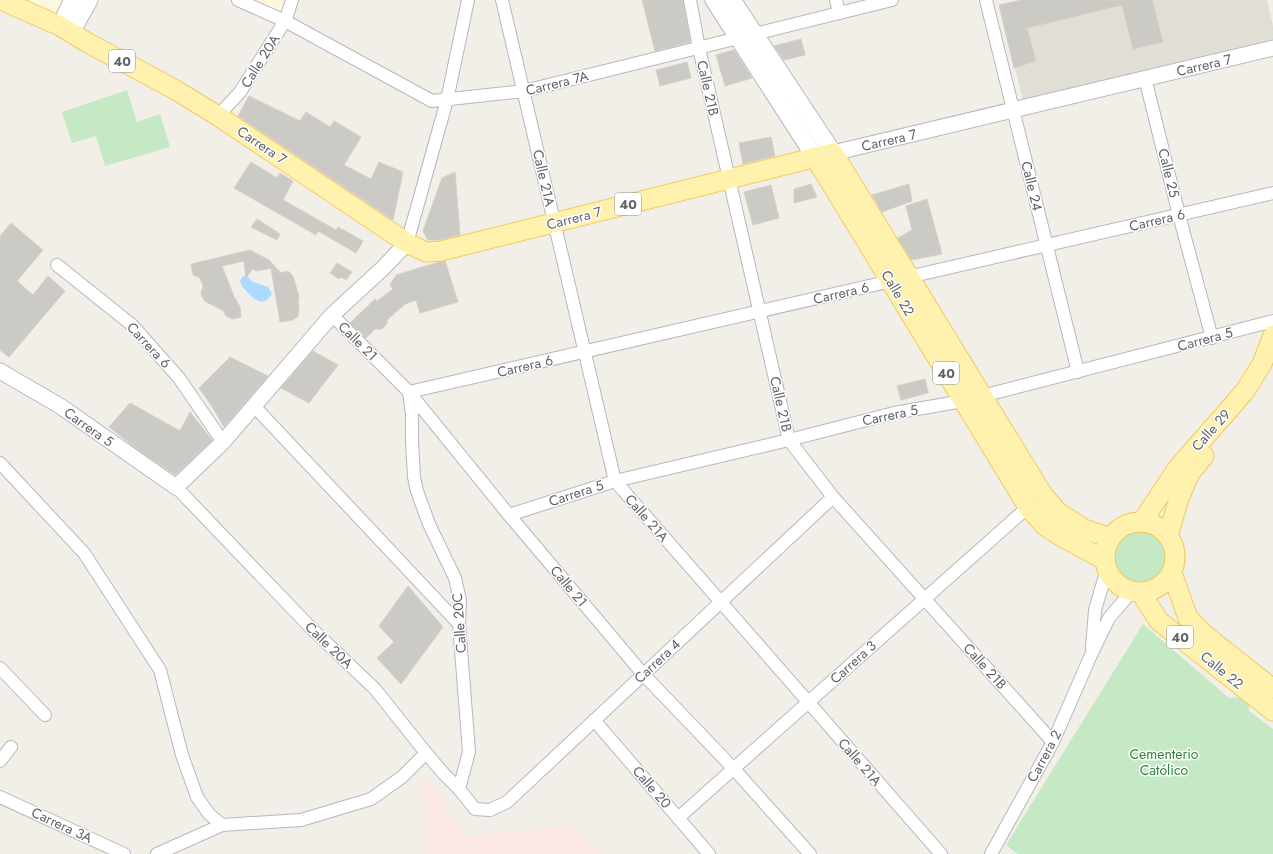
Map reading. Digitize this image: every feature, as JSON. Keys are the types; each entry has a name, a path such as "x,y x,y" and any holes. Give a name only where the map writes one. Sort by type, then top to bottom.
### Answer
{"main road":[{"name":"Carrera 7","path":"1,0 65,29 174,89 218,116 407,243 426,252 441,251 824,155"},
{"path":"65,29 73,0"},
{"path":"65,29 89,0"},
{"name":"Calle 22","path":"714,0 746,36 824,155 900,279 982,396 1043,495 1058,512 1084,529 1111,538"},
{"name":"Calle 22","path":"732,0 746,36"},
{"name":"Calle 22","path":"900,279 963,401 1028,507 1045,526 1106,564"},
{"name":"Calle 29","path":"1142,522 1177,469 1245,391 1262,364 1273,335"},
{"name":"Calle 29","path":"1168,536 1179,498 1190,473 1253,401 1273,366"},
{"path":"1106,564 1106,548 1111,538 1119,529 1130,524 1142,522 1152,524 1161,529 1168,536"},
{"name":"40","path":"1168,536 1173,545 1175,554 1175,565 1172,573"},
{"name":"40","path":"1106,564 1116,583 1124,588 1136,592"},
{"path":"1136,592 1151,591 1159,587 1167,581 1172,573"},
{"name":"Calle 22","path":"1172,573 1188,618 1206,636 1273,689"},
{"name":"Calle 22","path":"1136,592 1159,621 1273,711"}],"street":[{"name":"Carrera 7A","path":"238,0 285,22 432,101 524,91 892,0"},
{"name":"Calle 20A","path":"218,116 240,92 285,22 292,0"},
{"path":"176,487 222,442 254,407 332,316 407,243 447,100 468,0"},
{"name":"Calle 21A","path":"502,0 615,481 941,854"},
{"name":"Calle 21B","path":"690,0 699,48 789,440 833,497 1054,742"},
{"path":"836,0 839,13"},
{"name":"Calle 24","path":"986,0 1078,372"},
{"name":"Carrera 7","path":"824,155 1273,48"},
{"name":"Calle 25","path":"1146,78 1179,215 1212,338"},
{"name":"Carrera 6","path":"409,392 1273,193"},
{"name":"Carrera 6","path":"57,265 132,325 179,378 222,442"},
{"name":"Calle 21","path":"332,316 409,392 509,515 644,674 733,768 810,854"},
{"name":"Carrera 5","path":"509,515 615,481 789,440 894,413 963,401 1273,322"},
{"name":"Carrera 5","path":"0,371 60,406 176,487"},
{"name":"Calle 20C","path":"409,392 412,414 414,477 417,491 429,524 455,578 460,600 459,624 469,752 459,789"},
{"path":"254,407 459,624"},
{"path":"0,463 84,553 160,670 182,755 197,797 209,814 222,825"},
{"name":"Calle 20A","path":"176,487 311,628 375,689 426,753 475,809"},
{"name":"Carrera 4","path":"475,809 490,810 507,802 833,497"},
{"name":"Carrera 3","path":"678,818 1028,507"},
{"name":"Carrera 2","path":"1091,655 1096,610 1106,564"},
{"name":"Carrera 2","path":"991,854 1054,742 1091,655 1109,618 1136,592"},
{"path":"0,668 45,715"},
{"name":"Calle 20","path":"594,720 709,854"},
{"path":"0,761 11,748"},
{"path":"157,854 222,825 301,820 371,799 402,777 426,753"},
{"name":"Carrera 3A","path":"0,797 124,854"}],"shaded area":[{"path":"2,0 73,0 60,26"},
{"path":"238,0 292,0 285,21"},
{"path":"1021,0 1267,0 1273,26 1273,39 1023,100 999,5"},
{"path":"423,773 465,836 565,826 605,854 426,854"}],"green space":[{"path":"127,90 137,122 160,114 170,147 105,166 96,136 72,143 62,112"},
{"path":"1140,530 1151,532 1160,538 1166,547 1168,558 1166,569 1160,578 1151,584 1140,586 1129,584 1120,578 1114,569 1112,558 1114,547 1120,538 1129,532"},
{"name":"Cementerio Católico","path":"1143,624 1229,698 1244,698 1248,703 1249,711 1273,729 1273,854 1018,854 1006,845"}],"water":[{"path":"243,276 247,276 253,282 268,287 272,294 267,300 261,302 256,300 244,289 240,281"}],"building":[{"path":"642,0 683,0 690,42 655,51"},
{"path":"1021,0 1152,0 1163,42 1133,49 1122,5 1027,28 1036,61 1014,68 999,5"},
{"path":"801,39 805,55 784,60 774,46"},
{"path":"734,50 752,78 725,86 716,55"},
{"path":"687,62 691,78 660,86 656,70"},
{"path":"249,96 300,121 306,112 330,127 334,121 361,137 344,165 371,179 379,162 403,172 393,220 238,116"},
{"path":"771,137 775,156 743,164 739,143"},
{"path":"251,162 277,178 280,173 293,181 283,200 336,230 338,227 363,241 356,253 318,231 316,235 234,188"},
{"path":"455,172 460,235 439,240 428,240 423,231 442,178"},
{"path":"811,184 817,197 794,203 794,189"},
{"path":"909,184 912,201 882,212 872,195"},
{"path":"771,185 779,218 753,225 744,192"},
{"path":"927,199 942,254 911,260 898,238 912,230 906,206"},
{"path":"257,219 280,234 277,240 251,227"},
{"path":"11,223 43,250 17,281 33,295 48,276 65,291 9,357 0,350 0,236"},
{"path":"250,250 269,260 281,273 288,271 293,276 299,297 299,306 298,316 293,320 280,322 271,268 257,271 252,269 246,279 244,261 222,266 235,299 240,306 241,317 232,319 225,315 224,311 206,302 202,297 201,293 203,286 200,278 193,275 191,264"},
{"path":"445,261 458,302 420,313 416,300 405,304 387,320 387,324 382,329 375,329 366,338 350,323 375,299 377,301 393,289 390,285 396,275"},
{"path":"337,263 352,272 346,280 341,277 339,279 330,273"},
{"path":"313,351 338,365 309,403 281,388"},
{"path":"230,357 268,376 224,427 199,388"},
{"path":"925,379 928,393 901,400 897,386"},
{"path":"130,403 180,431 190,412 212,440 175,475 137,449 109,427"},
{"path":"408,586 443,627 401,684 377,658 394,642 379,626"}]}
